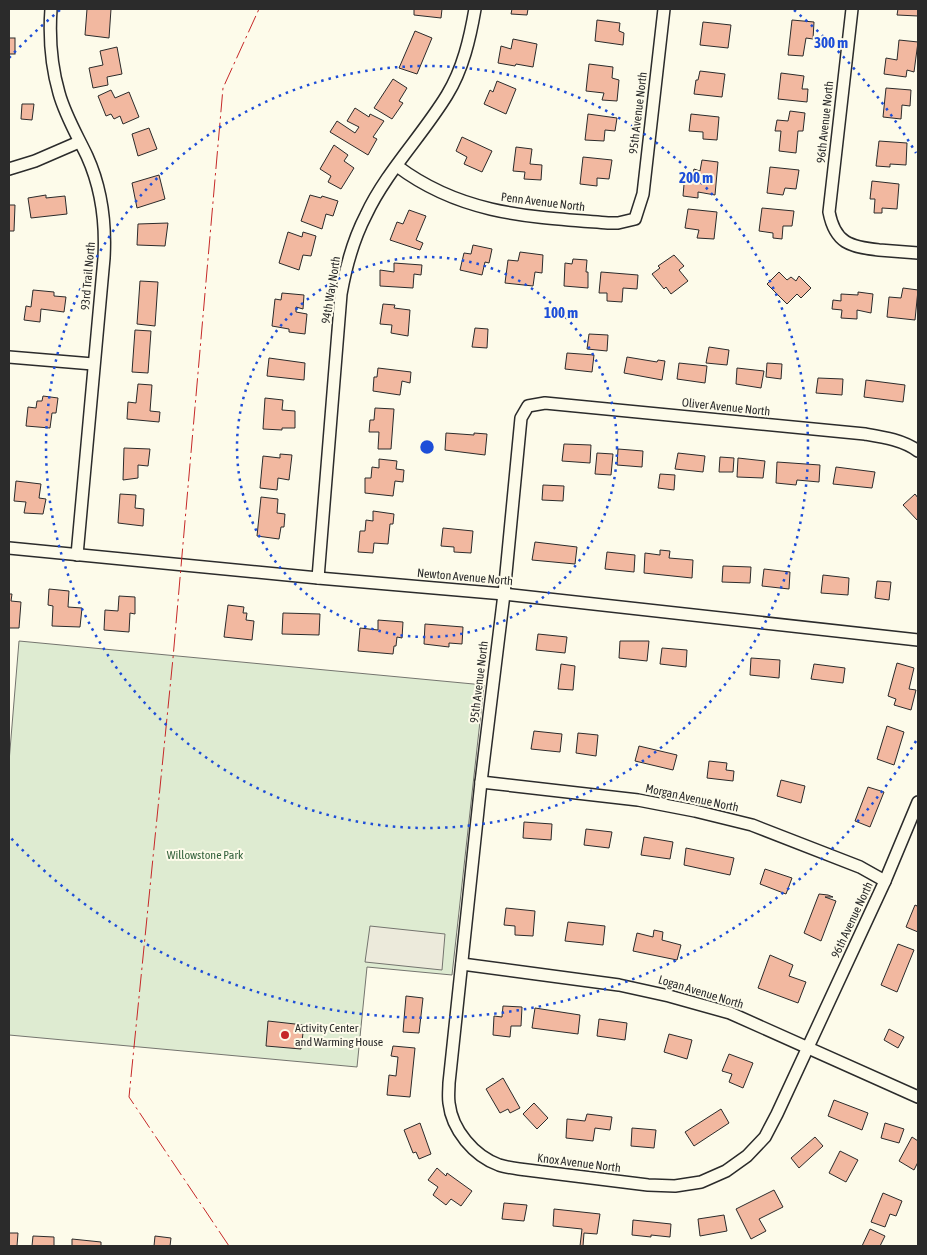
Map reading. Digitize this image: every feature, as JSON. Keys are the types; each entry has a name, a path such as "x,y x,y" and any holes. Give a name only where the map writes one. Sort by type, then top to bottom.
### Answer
{"street":[{"name":"93rd Trail North","path":"51,9 50,31 54,71 59,94 97,184 103,205 105,230 77,555"},
{"name":"94th Way North","path":"318,578 346,266 354,239 366,213 448,94 470,38 475,9"},
{"name":"95th Avenue North","path":"635,219 643,194 664,9"},
{"name":"96th Avenue North","path":"852,9 829,212 832,225 838,236 847,243 859,248 918,253"},
{"path":"9,169 35,161 79,142"},
{"name":"Penn Avenue North","path":"397,166 439,192 498,212 529,217 608,224 635,219"},
{"path":"9,357 93,364"},
{"name":"Oliver Avenue North","path":"528,406 545,403 865,434 885,437 911,446 918,451"},
{"name":"95th Avenue North","path":"462,964 481,782 504,594 521,418 528,406"},
{"name":"Newton Avenue North","path":"9,548 504,594 918,640"},
{"name":"Morgan Avenue North","path":"481,782 638,800 695,811 752,825 860,867 886,881"},
{"name":"96th Avenue North","path":"809,1048 886,881 918,802"},
{"name":"Logan Avenue North","path":"462,964 619,985 669,996 730,1013 918,1097"},
{"name":"Knox Avenue North","path":"462,964 449,1083 449,1104 455,1123 465,1140 480,1154 499,1165 648,1185 675,1186 702,1182 726,1171 747,1156 765,1137 809,1048"}],"green space":[{"name":"Willowstone Park","path":"19,641 484,685 452,975 367,967 357,1067 9,1035 9,762"}],"shaded area":[{"path":"370,926 445,934 442,970 365,962"}],"building":[{"path":"87,9 111,9 109,38 85,35"},
{"path":"414,9 442,9 441,18 414,15"},
{"path":"512,9 528,9 527,15 511,14"},
{"path":"898,9 918,9 918,16 897,15"},
{"path":"597,20 620,23 619,31 624,33 623,45 595,41"},
{"path":"792,20 814,22 813,39 806,38 803,56 788,55"},
{"path":"703,22 731,25 728,48 700,45"},
{"path":"415,31 432,38 417,74 399,68"},
{"path":"9,38 15,38 15,54 9,54"},
{"path":"513,39 537,44 533,67 498,63 501,46 511,49"},
{"path":"899,40 918,42 914,72 907,70 906,77 884,74 886,58 897,60"},
{"path":"117,47 122,74 107,77 108,85 93,88 89,68 103,65 100,51"},
{"path":"589,64 613,67 612,78 619,80 617,101 602,100 604,93 586,91"},
{"path":"700,71 725,74 722,97 694,94 696,80 698,80"},
{"path":"781,73 804,76 802,89 808,89 807,102 778,99"},
{"path":"393,79 407,88 399,101 403,103 392,119 374,108"},
{"path":"497,81 516,89 506,114 484,104 490,90 493,92"},
{"path":"886,88 911,90 910,106 902,105 901,119 883,117"},
{"path":"111,90 115,98 129,92 139,117 123,124 120,116 114,119 111,114 106,116 98,96"},
{"path":"22,104 34,104 32,120 21,119"},
{"path":"355,108 369,117 370,114 384,121 373,137 377,139 368,155 330,132 337,121 355,133 359,127 347,121"},
{"path":"790,111 805,113 803,131 798,131 796,153 779,151 781,131 775,131 777,120 788,121"},
{"path":"588,114 617,118 615,131 605,130 604,141 585,140"},
{"path":"691,114 719,117 717,140 703,139 703,132 689,131"},
{"path":"149,128 157,149 138,156 132,134"},
{"path":"462,137 492,151 482,172 464,164 467,157 456,151"},
{"path":"879,141 907,143 906,165 890,164 890,167 876,166"},
{"path":"334,145 348,155 344,161 354,168 341,189 328,182 331,176 320,169"},
{"path":"516,147 532,149 530,164 542,165 541,180 524,179 525,172 513,171"},
{"path":"583,157 612,160 609,179 597,178 597,186 580,184"},
{"path":"702,160 718,162 715,195 698,192 698,198 683,196 685,173 693,174 694,169 700,171"},
{"path":"770,167 799,170 796,189 785,188 783,195 767,193"},
{"path":"159,175 165,199 137,208 132,183"},
{"path":"872,181 899,184 897,209 882,208 882,213 874,213 875,199 870,199"},
{"path":"46,195 46,198 65,196 67,214 31,218 28,198"},
{"path":"310,195 321,198 322,196 338,201 333,216 326,214 322,229 301,221"},
{"path":"9,205 15,205 14,231 9,231"},
{"path":"762,208 794,211 792,226 783,226 782,239 773,238 773,233 759,231"},
{"path":"688,209 717,212 714,239 697,238 699,230 685,228"},
{"path":"409,210 426,216 416,240 423,243 420,250 390,240 397,222 403,224"},
{"path":"168,223 165,246 137,245 138,224"},
{"path":"288,232 302,237 303,232 316,236 311,256 303,255 299,270 279,263"},
{"path":"473,245 492,249 489,263 485,262 482,275 460,270 464,253 471,254"},
{"path":"520,252 543,255 542,273 535,272 533,286 505,283 508,260 518,261"},
{"path":"674,255 684,266 679,270 688,281 671,294 666,287 664,289 652,274 660,268 658,266"},
{"path":"573,259 587,260 588,288 564,286 565,263 572,264"},
{"path":"394,263 422,265 421,275 414,274 413,288 380,286 380,270 394,272"},
{"path":"601,272 638,275 637,289 623,288 622,302 607,301 607,293 599,293"},
{"path":"779,272 787,280 791,277 796,281 799,276 811,288 801,298 797,294 787,304 767,284"},
{"path":"140,281 158,282 155,326 137,324"},
{"path":"903,288 918,290 915,320 887,317 889,297 901,298"},
{"path":"33,290 54,292 54,296 66,297 64,312 41,309 40,322 24,320 26,306 31,307"},
{"path":"858,292 873,294 871,313 857,310 857,319 841,318 842,310 832,309 833,300 841,301 841,294 858,295"},
{"path":"282,293 304,295 303,309 296,307 296,312 307,314 305,334 289,332 289,329 272,326 275,299 281,300"},
{"path":"383,304 395,305 394,308 410,310 408,336 391,333 392,325 380,324"},
{"path":"475,328 488,329 487,348 472,347"},
{"path":"135,330 151,331 148,373 132,372"},
{"path":"589,334 608,335 607,351 587,349"},
{"path":"709,347 729,350 727,365 706,363"},
{"path":"567,353 594,355 592,372 565,369"},
{"path":"627,357 657,362 658,360 665,361 662,380 624,373"},
{"path":"269,358 305,363 304,380 267,376"},
{"path":"679,363 707,366 705,383 677,379"},
{"path":"767,363 782,364 781,379 766,377"},
{"path":"378,368 411,372 410,383 402,381 400,395 373,391 374,377 377,377"},
{"path":"737,368 764,371 761,388 736,384"},
{"path":"818,378 843,379 842,395 816,393"},
{"path":"866,380 905,385 903,402 864,397"},
{"path":"138,384 152,385 150,411 160,412 159,422 127,419 128,402 136,403"},
{"path":"43,396 58,398 56,413 52,413 50,428 26,426 28,407 36,408 37,401 42,401"},
{"path":"265,398 283,400 282,410 295,411 295,428 282,428 282,430 263,429"},
{"path":"375,408 394,409 391,449 378,449 379,432 369,432 370,420 374,420"},
{"path":"446,433 487,434 485,455 445,450"},
{"path":"564,444 591,445 590,463 562,461"},
{"path":"124,448 150,449 148,466 138,465 138,478 123,480"},
{"path":"618,449 643,451 642,467 617,465"},
{"path":"597,453 613,454 611,475 595,474"},
{"path":"678,453 705,456 703,472 675,469"},
{"path":"280,454 292,455 289,480 278,478 277,490 260,488 263,456 280,458"},
{"path":"720,457 734,458 733,472 719,472"},
{"path":"738,458 765,461 763,478 737,477"},
{"path":"379,459 397,461 396,469 404,470 403,482 395,481 393,496 365,493 365,478 371,478 372,467 379,468"},
{"path":"777,462 820,465 819,482 797,480 796,485 776,483"},
{"path":"836,467 875,472 872,488 833,484"},
{"path":"660,474 675,475 674,490 658,488"},
{"path":"16,481 41,484 39,498 46,499 43,514 24,513 26,502 14,501"},
{"path":"543,485 564,486 563,501 542,500"},
{"path":"120,494 136,495 135,508 144,509 143,526 118,523"},
{"path":"915,494 918,498 918,521 903,505"},
{"path":"261,497 278,499 277,513 285,514 284,527 281,527 279,539 257,536"},
{"path":"373,511 394,514 393,524 390,524 388,544 374,543 373,553 358,552 360,531 365,531 366,520 373,521"},
{"path":"443,528 473,531 471,553 454,552 454,547 441,546"},
{"path":"535,542 577,547 575,564 532,560"},
{"path":"660,550 670,551 669,558 693,560 692,578 644,573 645,553 660,555"},
{"path":"607,552 635,555 634,572 605,569"},
{"path":"723,566 751,567 750,583 722,582"},
{"path":"764,569 790,572 789,589 762,586"},
{"path":"823,575 849,578 848,595 821,593"},
{"path":"877,581 891,582 889,600 875,598"},
{"path":"49,589 69,591 68,607 82,608 80,627 52,626 53,606 48,605"},
{"path":"9,594 12,594 11,601 21,602 19,628 9,628"},
{"path":"119,596 135,597 135,614 130,613 129,632 104,630 105,610 118,611"},
{"path":"228,605 244,607 243,613 247,613 246,620 254,621 252,640 224,637"},
{"path":"283,613 320,614 319,635 282,634"},
{"path":"378,620 403,622 402,638 397,637 393,654 358,651 360,628 378,630"},
{"path":"425,624 463,627 462,644 449,643 449,647 424,644"},
{"path":"538,634 567,637 565,653 536,650"},
{"path":"620,641 649,641 647,661 619,658"},
{"path":"662,648 687,650 686,667 660,664"},
{"path":"751,658 780,660 779,678 750,675"},
{"path":"897,663 914,668 909,689 916,690 911,710 894,705 896,699 888,696"},
{"path":"561,664 575,666 573,690 558,689"},
{"path":"814,664 845,668 843,683 811,679"},
{"path":"887,726 904,732 894,765 877,759"},
{"path":"534,731 562,734 560,752 531,749"},
{"path":"578,733 598,735 596,756 576,753"},
{"path":"639,746 677,755 673,770 635,761"},
{"path":"709,761 727,763 726,770 734,771 733,781 707,778"},
{"path":"781,780 805,786 801,803 777,796"},
{"path":"868,787 884,792 870,827 855,821"},
{"path":"524,822 552,824 551,840 523,838"},
{"path":"586,829 612,832 609,848 584,845"},
{"path":"644,837 673,842 670,859 641,855"},
{"path":"686,848 734,858 730,875 684,865"},
{"path":"765,869 792,878 786,894 760,884"},
{"path":"819,894 833,897 825,897 836,901 821,941 804,933"},
{"path":"918,903 918,932 906,927 915,905 917,906"},
{"path":"506,908 535,911 533,936 515,935 515,926 504,925"},
{"path":"568,922 605,926 603,945 565,941"},
{"path":"654,930 663,932 662,940 681,945 677,960 633,951 637,933 653,937"},
{"path":"898,944 914,950 897,992 881,985"},
{"path":"770,955 793,965 789,976 806,982 798,1003 758,988"},
{"path":"406,996 423,998 419,1033 403,1032"},
{"path":"503,1006 522,1007 521,1026 511,1026 510,1037 493,1035 494,1016 502,1017"},
{"path":"535,1008 580,1015 578,1034 532,1028"},
{"path":"599,1019 627,1023 625,1040 597,1036"},
{"name":"Activity Center and Warming House","path":"268,1021 304,1025 301,1049 266,1046"},
{"path":"889,1029 904,1037 898,1048 884,1040"},
{"path":"669,1034 692,1040 687,1059 664,1052"},
{"path":"393,1046 415,1048 410,1097 387,1095 389,1075 396,1076 398,1057 391,1056"},
{"path":"729,1054 753,1063 743,1088 729,1082 732,1074 722,1071"},
{"path":"503,1078 520,1108 510,1113 508,1109 500,1113 486,1089"},
{"path":"834,1100 868,1113 862,1130 828,1116"},
{"path":"534,1103 548,1118 537,1129 523,1114"},
{"path":"721,1109 729,1123 694,1146 685,1132"},
{"path":"587,1114 612,1117 610,1130 595,1128 593,1141 566,1138 567,1119 585,1121"},
{"path":"420,1123 431,1154 419,1159 416,1152 413,1153 404,1130"},
{"path":"885,1123 904,1129 899,1143 881,1138"},
{"path":"632,1128 656,1130 654,1148 631,1146"},
{"path":"815,1137 823,1146 799,1168 791,1158"},
{"path":"912,1137 918,1141 918,1162 914,1170 899,1161"},
{"path":"840,1151 858,1160 846,1182 829,1173"},
{"path":"437,1168 446,1176 447,1173 472,1191 461,1206 451,1199 446,1205 433,1195 438,1187 428,1180"},
{"path":"774,1190 783,1207 759,1219 766,1231 751,1239 736,1209"},
{"path":"883,1193 902,1201 896,1216 890,1214 885,1227 871,1222"},
{"path":"504,1203 527,1205 524,1221 502,1219"},
{"path":"554,1209 600,1214 597,1234 584,1233 583,1246 580,1246 582,1229 553,1226"},
{"path":"724,1215 727,1231 700,1236 698,1219"},
{"path":"633,1220 671,1224 670,1237 632,1235"},
{"path":"870,1229 885,1236 880,1246 862,1246"},
{"path":"9,1233 18,1233 17,1246 9,1246"},
{"path":"33,1236 54,1237 54,1246 32,1246"},
{"path":"155,1236 171,1238 170,1246 154,1246"},
{"path":"72,1239 101,1242 101,1246 72,1246"}],"power":[{"path":"229,1246 129,1097 173,658 223,88 259,9"}],"place":[{"name":"Activity Center and Warming House","path":"285,1035"}]}
